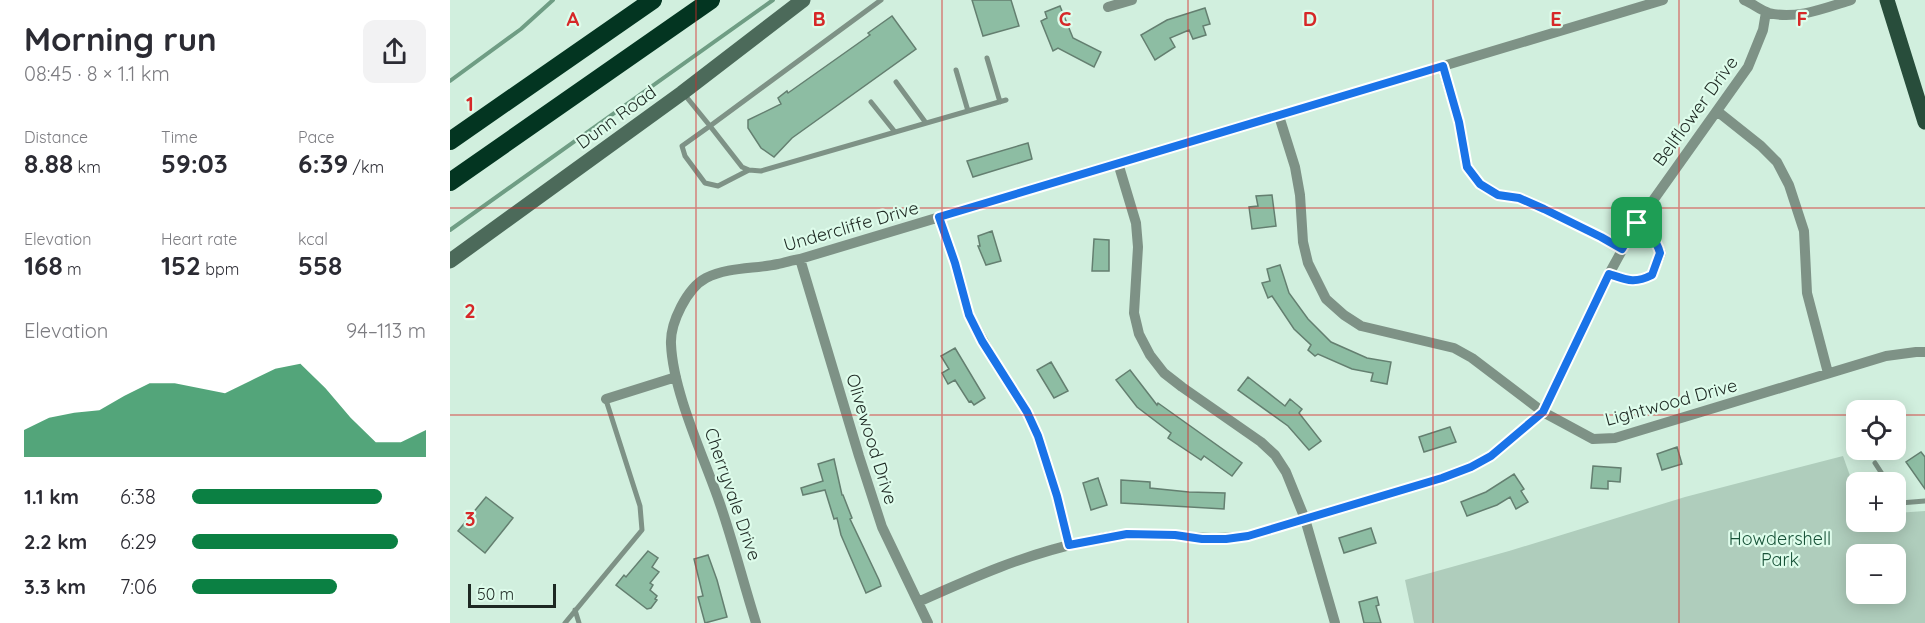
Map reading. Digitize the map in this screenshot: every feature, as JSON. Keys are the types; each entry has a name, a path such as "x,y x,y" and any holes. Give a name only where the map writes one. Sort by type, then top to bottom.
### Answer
{"highway":[{"path":"450,141 653,0"},
{"path":"450,182 711,0"}],"main road":[{"path":"1887,0 1925,122"}],"street":[{"name":"Dunn Road","path":"450,261 682,93 803,0"},
{"path":"1108,7 1132,0"},
{"name":"Undercliffe Drive","path":"676,377 671,342 673,325 677,312 705,278 740,268 800,259 1663,0"},
{"path":"1744,0 1766,12 1782,15 1800,14 1851,0"},
{"name":"Bellflower Drive","path":"918,602 1013,561 1069,545 1127,534 1226,539 1248,536 1471,467 1509,442 1543,412 1609,274 1637,223 1748,67 1763,30 1766,12"},
{"path":"1443,66 1459,122 1467,167 1480,184 1498,195 1519,198 1544,209 1622,249"},
{"path":"1718,111 1777,162 1789,185 1804,231 1807,293 1828,373"},
{"name":"Lightwood Drive","path":"1279,116 1295,167 1300,195 1303,242 1308,264 1326,299 1361,326 1454,348 1472,358 1543,412 1593,439 1614,438 1886,357 1925,352"},
{"path":"1118,164 1136,223 1138,247 1134,313 1139,333 1150,355 1164,373 1275,455 1286,472 1305,519 1335,623"},
{"path":"939,217 955,263 969,315 996,364 1027,412 1038,436 1057,496 1069,545"},
{"path":"1609,274 1626,280 1640,281 1652,275 1660,253 1653,236 1637,223"},
{"name":"Olivewood Drive","path":"800,259 882,527 928,623"},
{"path":"606,399 676,377"},
{"name":"Cherryvale Drive","path":"676,377 731,539 756,623"}],"lane":[{"path":"749,170 717,186 705,183 685,156 682,146 881,0"},
{"path":"682,93 742,167 761,171 1003,101 987,58"},
{"path":"956,70 968,111"},
{"path":"896,82 926,123"},
{"path":"871,102 895,132"},
{"path":"565,623 642,530 640,506 606,399"},
{"path":"1875,462 1881,472"},
{"path":"1906,503 1925,501"},
{"path":"575,610 579,623"}],"green space":[{"name":"Howdershell Park","path":"1843,456 1849,472 1846,472 1846,532 1906,532 1906,512 1925,511 1925,623 1414,623 1405,580 1685,497"}],"building":[{"path":"972,0 1011,0 1019,26 983,36"},
{"path":"1060,6 1073,38 1101,52 1094,67 1058,48 1053,51 1041,21 1047,18 1045,12"},
{"path":"1205,8 1210,24 1203,26 1206,35 1193,39 1189,30 1170,38 1175,47 1155,60 1141,35 1167,20"},
{"path":"892,16 916,49 792,138 774,157 761,148 748,128 748,120 781,104 778,98 870,35 868,33"},
{"path":"1028,143 1032,159 973,177 967,161"},
{"path":"1272,195 1276,226 1252,229 1249,207 1258,206 1256,196"},
{"path":"992,231 1001,261 986,265 978,246 980,246 978,236"},
{"path":"1094,239 1109,240 1109,271 1092,271"},
{"path":"1280,265 1289,293 1308,319 1331,342 1367,358 1391,362 1387,384 1371,381 1373,373 1352,369 1318,354 1315,356 1308,350 1311,345 1294,329 1272,296 1268,298 1262,283 1270,281 1267,269"},
{"path":"955,348 985,398 974,405 971,401 969,402 955,380 948,384 942,373 949,369 941,356"},
{"path":"1051,362 1068,391 1054,398 1037,370"},
{"path":"1130,370 1157,405 1158,403 1242,463 1232,476 1204,456 1201,460 1168,438 1171,433 1137,407 1116,380"},
{"path":"1248,377 1285,406 1290,399 1302,409 1299,413 1321,441 1309,450 1288,426 1238,390"},
{"path":"1450,427 1456,442 1424,452 1419,437"},
{"path":"1677,447 1682,464 1662,470 1657,454"},
{"path":"1921,452 1925,457 1925,489 1906,462"},
{"path":"834,459 842,495 852,518 850,519 881,586 866,593 841,535 837,518 834,519 825,490 803,495 801,488 823,481 818,464"},
{"path":"1593,466 1621,468 1620,482 1608,481 1608,489 1591,488"},
{"path":"1514,474 1524,489 1521,491 1528,502 1516,509 1510,497 1497,505 1467,516 1461,502 1486,492"},
{"path":"1098,478 1107,505 1091,510 1083,483"},
{"path":"1121,480 1150,482 1150,488 1225,493 1224,509 1121,503"},
{"path":"486,497 513,518 485,553 458,531"},
{"path":"1371,528 1376,543 1344,553 1339,538"},
{"path":"648,551 658,558 652,567 659,572 650,583 653,585 650,590 657,596 655,599 657,600 651,608 647,609 616,585"},
{"path":"708,555 727,617 705,623 698,597 703,596 694,559"},
{"path":"1377,597 1379,605 1376,606 1381,623 1364,623 1359,602"}],"waterway":[{"path":"450,81 521,29 553,0"},
{"path":"450,230 773,0"}],"route":[{"path":"1443,66 1459,122 1467,167 1480,184 1498,195 1519,198 1544,209 1622,249 1637,223 1649,231 1660,253 1652,275 1640,281 1626,280 1609,274 1543,412 1527,428 1491,456 1471,467 1442,478 1248,536 1202,539 1175,535 1127,534 1069,545 1057,496 1038,436 1027,412 982,341 969,315 955,263 939,217 1443,66"}]}
